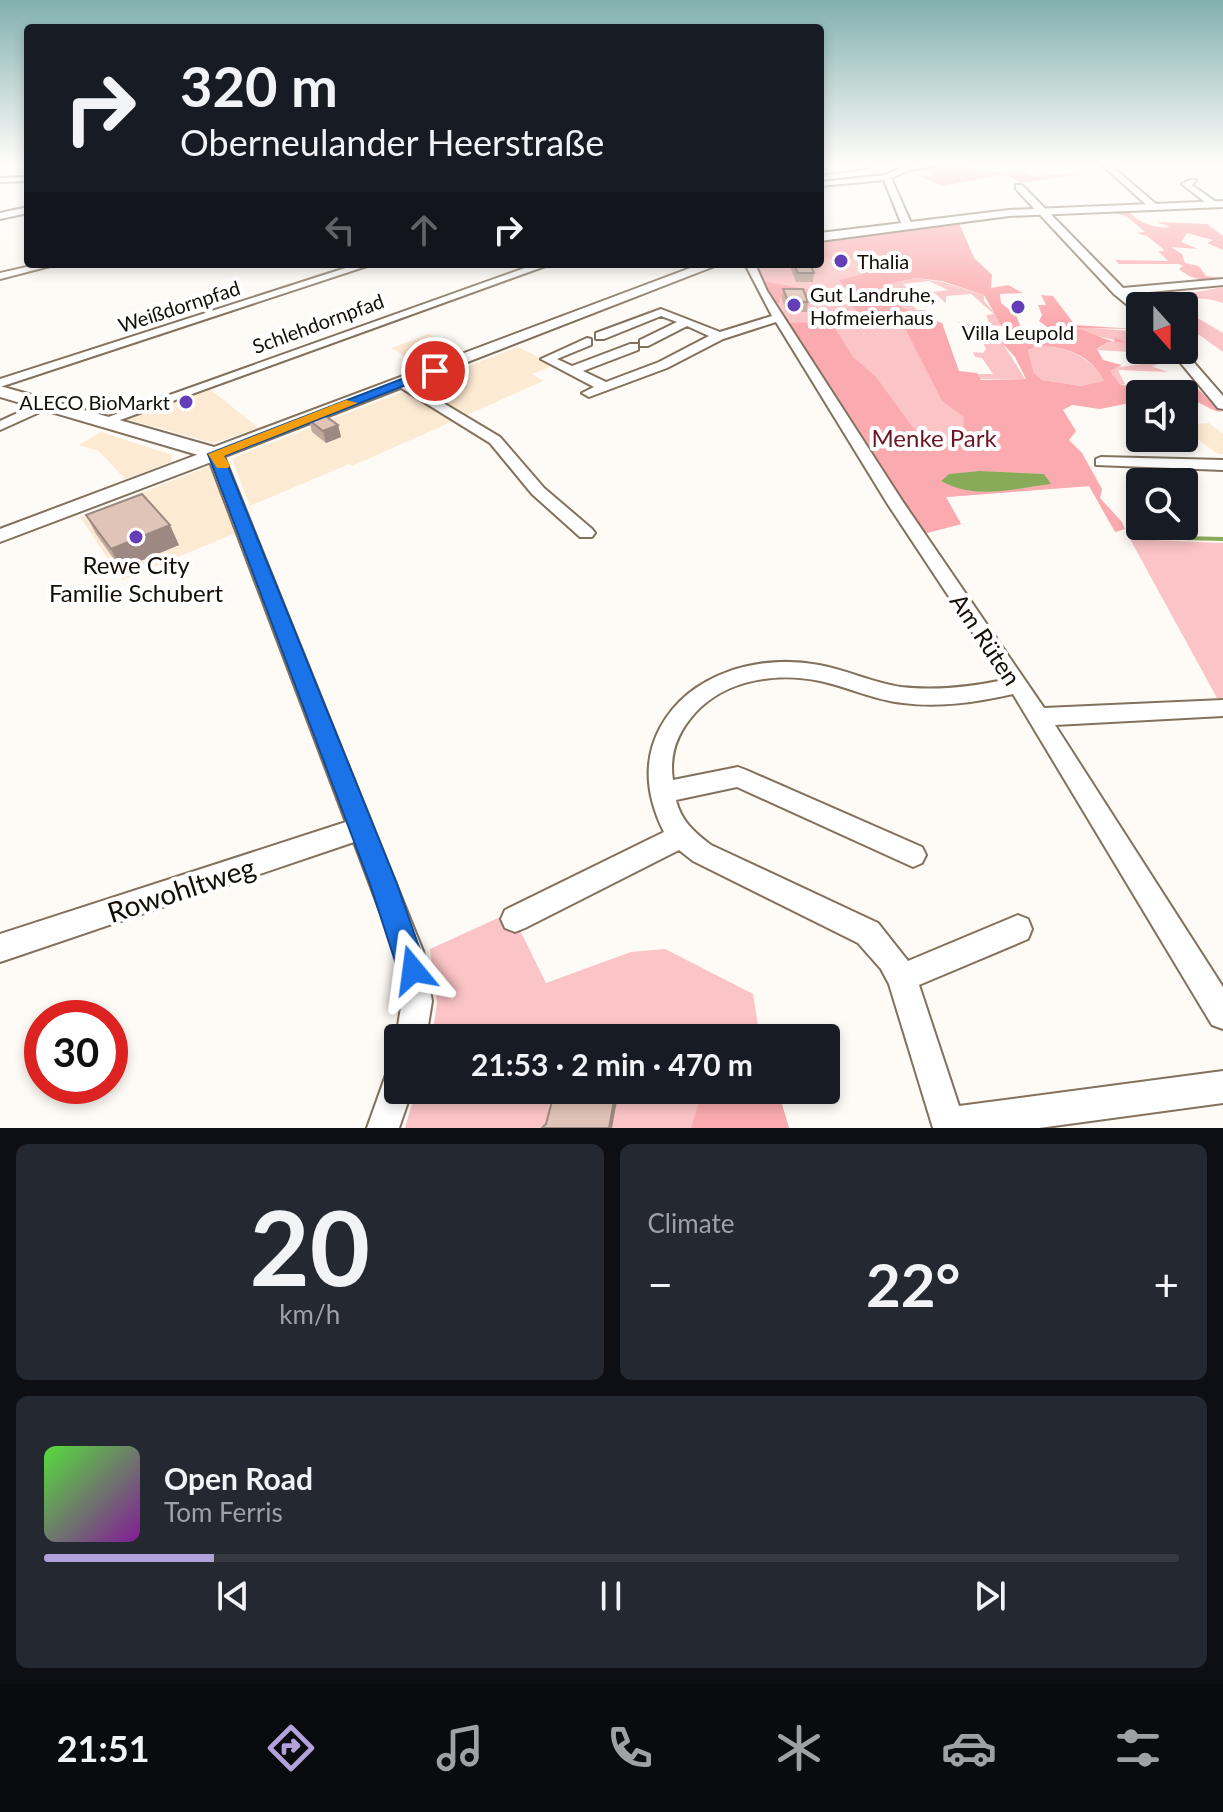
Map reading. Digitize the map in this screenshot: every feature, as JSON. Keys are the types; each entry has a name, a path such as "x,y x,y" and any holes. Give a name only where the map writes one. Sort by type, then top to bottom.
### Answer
{"main road":[{"path":"824,236 1009,215"},
{"path":"0,391 215,454 703,268"}],"street":[{"path":"903,215 907,225"},
{"path":"1048,215 1126,299"},
{"path":"0,276 35,268"},
{"name":"Weißdornpfad","path":"0,383 356,268"},
{"name":"Schlehdornpfad","path":"104,421 535,268"},
{"name":"Am Rüten","path":"752,268 779,317 895,503 1017,685 1223,1014"},
{"path":"1118,292 1223,282"},
{"path":"605,387 547,359 661,312 719,336"},
{"path":"589,393 663,365 719,336 779,317"},
{"path":"572,371 687,322"},
{"path":"1188,364 1223,405"},
{"path":"1204,382 1223,383"},
{"path":"403,383 495,440 538,491 586,533"},
{"path":"0,426 46,404"},
{"path":"0,536 215,454 409,951 417,1001 413,1024"},
{"path":"1101,462 1223,465"},
{"path":"1017,685 981,694 935,697 899,694 796,670 761,671 732,679 690,703 671,727 658,770 668,819 679,837 702,853 868,933 891,959 902,978 948,1124 1223,1087"},
{"path":"1037,717 1223,708"},
{"path":"662,793 738,777 913,855"},
{"name":"Rowohltweg","path":"0,948 362,828"},
{"path":"515,919 679,837"},
{"path":"902,978 1018,929"},
{"path":"383,1128 391,1104"}],"shaded area":[{"path":"1120,215 1132,215 1142,222 1159,227 1170,227 1157,222 1207,224 1223,236 1223,250 1207,243 1213,240 1187,233 1181,242 1198,249 1171,247 1182,254 1185,263 1199,266 1206,276 1220,278 1193,277 1179,269 1183,266 1179,264 1119,264 1115,260 1168,261 1158,251 1163,249 1147,236 1136,233 1145,232"},
{"name":"Menke Park","path":"959,223 974,258 992,275 991,288 1008,285 1023,293 1000,294 1001,303 1016,315 1021,328 1029,333 1058,335 1039,321 1042,315 1038,305 1046,305 1041,295 1053,296 1075,325 1126,328 1077,328 1114,342 1115,337 1126,343 1108,342 1097,349 1103,360 1122,365 1110,371 1120,384 1126,386 1126,403 1100,409 1072,405 1063,410 1076,431 1069,440 1082,453 1102,489 1100,498 1125,529 1115,532 1089,486 946,497 961,524 923,534 789,323 831,322 853,357 876,377 917,433 932,445 947,447 963,439 964,417 942,401 905,328 888,316 861,316 850,303 780,298 780,303 776,303 763,281 855,298 839,280 863,274 879,260 879,255 867,250 850,260 824,258 824,240","holes":["915,278 942,281 984,295 1006,334 992,332 1015,357 1026,379 981,380 977,373 959,371 942,323 903,308 889,288 893,283","1039,346 1077,354 1092,365 1104,381 1081,386 1042,380 1034,373 1028,350","979,471 1044,474 1050,484 981,492 941,481 949,474"]},
{"path":"429,334 464,354 426,369 391,348"},
{"path":"518,347 554,365 532,374 543,381 352,466 349,464 250,506 232,459 235,457"},
{"path":"207,387 259,428 213,443 126,419 127,414"},
{"path":"1198,389 1221,412 1198,402"},
{"path":"1209,423 1223,434 1223,454 1218,454 1198,439 1198,424"},
{"path":"101,432 172,455 171,462 125,479 99,451 79,445"},
{"path":"207,467 212,468 236,533 122,580 80,517"},
{"path":"979,471 1044,474 1051,484 981,492 941,481 949,474"},
{"path":"699,1104 782,1104 789,1128 691,1128"}],"green space":[{"name":"Menke Park","path":"959,223 974,258 992,275 927,274 869,284 960,382 1090,486 946,497 961,524 923,534 769,295 757,268 824,268 824,240"},
{"path":"915,278 942,282 984,295 984,301 996,315 995,316 1001,315 1004,321 1001,322 1003,326 988,325 986,330 998,336 1025,379 980,379 978,374 993,374 982,358 975,357 973,352 983,353 986,349 979,333 970,332 957,322 977,325 989,321 986,315 994,314 971,294 946,296 946,303 933,292 948,290 929,281 903,284 908,289 898,293 917,310 925,310 934,318 903,308 889,288 893,283"},
{"path":"1223,287 1223,303 1198,299 1196,292"},
{"path":"1198,318 1223,333 1223,352 1198,334"},
{"path":"1076,327 1126,331 1126,352 1097,350 1108,342 1125,343 1079,331"},
{"path":"1039,346 1059,348 1085,359 1105,382 1081,386 1042,380 1034,373 1028,350"},
{"path":"1156,364 1151,366 1168,372 1118,370 1125,384 1120,384 1110,371 1112,368"},
{"path":"1131,540 1223,543 1223,699 1217,698"},
{"path":"511,912 546,983 631,952 665,949 753,994 758,1024 434,1024 437,1003 430,949"},
{"path":"412,1104 777,1104 783,1128 405,1128"}],"building":[{"path":"796,268 812,268 814,273 798,273"},
{"path":"783,289 803,289 808,302 788,301"},
{"path":"324,415 338,425 323,431 309,420"},
{"path":"142,494 170,525 111,549 86,515"},
{"path":"551,1104 613,1104 609,1128 542,1128"}],"waterway":[{"path":"1198,538 1223,539"}],"slow traffic":[{"path":"222,465 215,454 351,403"}],"place":[{"name":"Thalia","path":"841,261"},
{"name":"Gut Landruhe, Hofmeierhaus","path":"794,305"},
{"name":"Villa Leupold","path":"1018,307"},
{"name":"ALECO BioMarkt","path":"186,402"},
{"name":"Rewe City Familie Schubert","path":"136,537"}],"route":[{"path":"413,970 384,884 232,489 215,454 435,371"}]}
